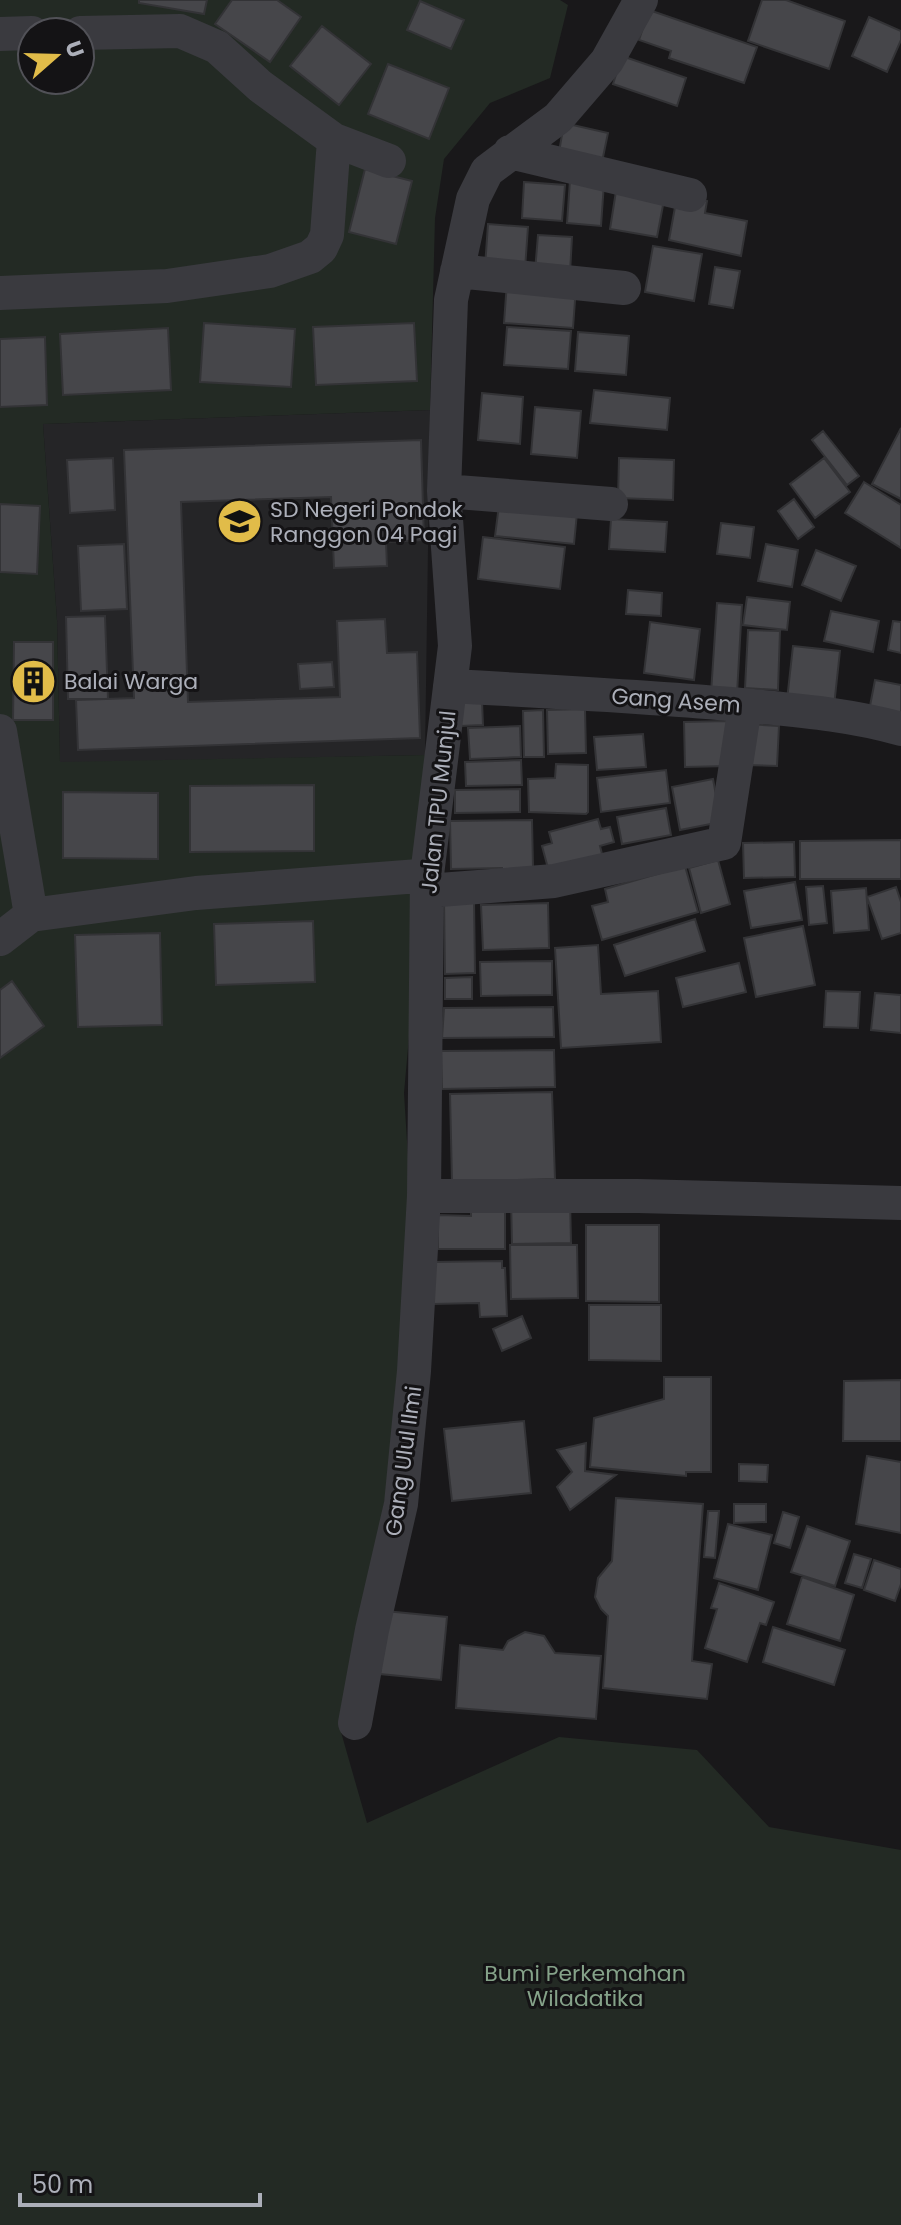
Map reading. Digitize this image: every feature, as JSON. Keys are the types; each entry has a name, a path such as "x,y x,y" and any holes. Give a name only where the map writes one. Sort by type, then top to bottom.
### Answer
{"street":[{"name":"Jalan TPU Munjul","path":"424,1196 423,884 455,646 444,491 451,300 473,199 487,171 558,118 607,61 641,0"},
{"path":"96,33 180,31 217,47 260,86 334,140 389,161"},
{"path":"0,293 167,286 270,271 310,257 321,248 327,235 334,140"},
{"path":"510,152 690,195"},
{"path":"457,271 624,288"},
{"path":"444,491 611,504"},
{"name":"Gang Asem","path":"450,686 789,708 861,718 901,729"},
{"path":"0,939 31,915 196,893 423,884 543,883 724,843 745,706"},
{"path":"0,731 31,915"},
{"path":"424,1196 638,1196 901,1203"},
{"name":"Gang Ulul Ilmi","path":"355,1723 372,1630 401,1504 414,1371 424,1196"}],"shaded area":[{"name":"SD Negeri Pondok Ranggon 04 Pagi","path":"430,410 425,755 60,763 57,620 43,424"}],"green space":[{"name":"Bumi Perkemahan Wiladatika","path":"0,0 560,0 568,5 550,78 490,103 444,159 435,218 430,410 43,424 57,620 60,762 425,755 418,936 404,1093 412,1222 389,1477 341,1732 367,1823 559,1737 697,1750 769,1827 901,1850 901,2225 0,2225"}],"building":[{"path":"139,0 207,0 204,14 139,3"},
{"path":"232,0 277,0 301,17 270,62 215,24"},
{"path":"762,0 786,0 845,21 829,69 748,41"},
{"path":"420,1 464,20 451,49 407,30"},
{"path":"649,10 757,47 744,83 669,58 671,51 639,40"},
{"path":"869,17 901,31 901,40 887,72 852,56"},
{"path":"322,26 371,64 339,105 290,66"},
{"path":"622,56 686,78 677,106 613,84"},
{"path":"388,64 449,88 429,139 368,114"},
{"path":"564,123 608,133 602,162 559,152"},
{"path":"365,169 412,181 396,244 349,232"},
{"path":"570,180 604,183 601,226 567,223"},
{"path":"524,182 565,185 562,221 522,218"},
{"path":"616,191 664,200 657,237 610,229"},
{"path":"677,196 707,201 705,213 747,221 741,256 669,240"},
{"path":"488,224 528,227 525,269 485,267"},
{"path":"538,235 572,237 570,273 535,271"},
{"path":"653,246 702,254 694,301 645,292"},
{"path":"715,267 740,271 733,308 709,304"},
{"path":"507,282 576,287 573,328 504,323"},
{"path":"204,323 295,329 291,387 200,382"},
{"path":"414,323 417,381 316,385 313,327"},
{"path":"507,327 571,331 568,369 504,365"},
{"path":"168,328 171,390 63,395 60,334"},
{"path":"578,332 629,336 626,375 575,371"},
{"path":"45,337 47,405 0,407 0,339"},
{"path":"594,390 670,398 667,430 590,423"},
{"path":"482,393 523,397 520,444 478,440"},
{"path":"535,407 581,411 577,458 531,454"},
{"path":"901,428 901,499 872,484"},
{"path":"823,431 859,476 847,485 812,440"},
{"path":"421,440 424,540 386,542 387,566 334,568 331,497 181,502 188,702 340,697 337,621 385,619 387,653 417,652 420,738 78,750 76,700 134,698 124,450"},
{"path":"113,458 115,510 70,513 67,460"},
{"path":"619,458 674,460 673,500 618,498"},
{"path":"824,458 850,492 815,518 790,484"},
{"path":"864,482 901,505 901,548 845,513"},
{"path":"794,499 814,527 798,539 778,511"},
{"path":"0,504 40,506 37,574 0,572"},
{"path":"499,505 577,513 574,544 495,536"},
{"path":"611,519 667,522 665,552 609,549"},
{"path":"721,523 754,527 750,558 717,554"},
{"path":"483,537 565,547 560,589 478,579"},
{"path":"124,544 127,609 81,611 78,546"},
{"path":"766,544 798,550 792,587 758,581"},
{"path":"816,550 856,566 841,601 802,585"},
{"path":"628,590 662,593 661,616 626,614"},
{"path":"747,597 790,602 787,630 743,625"},
{"path":"717,603 742,605 737,694 711,693"},
{"path":"831,611 879,621 873,652 824,641"},
{"path":"105,616 108,699 68,699 66,617"},
{"path":"893,621 901,622 901,653 888,650"},
{"path":"650,622 700,629 694,680 644,673"},
{"path":"748,630 780,631 778,690 745,688"},
{"name":"Balai Warga","path":"14,642 53,642 53,720 13,720"},
{"path":"793,646 840,651 834,706 787,700"},
{"path":"332,662 334,687 300,689 298,664"},
{"path":"875,680 901,685 901,718 869,711"},
{"path":"459,701 482,701 483,725 460,726"},
{"path":"585,709 586,753 548,754 547,710"},
{"path":"543,710 544,757 524,757 523,711"},
{"path":"727,721 729,766 685,767 684,722"},
{"path":"747,724 779,726 777,766 745,765"},
{"path":"520,726 521,757 470,759 468,728"},
{"path":"643,734 646,767 597,770 594,737"},
{"path":"521,760 522,785 466,786 465,762"},
{"path":"556,764 588,765 586,814 529,812 528,779 555,778"},
{"path":"666,770 670,803 601,812 597,778"},
{"path":"713,779 721,822 680,830 672,787"},
{"path":"314,785 314,851 190,852 190,786"},
{"path":"520,789 520,812 455,813 455,790"},
{"path":"63,792 158,793 158,859 63,858"},
{"path":"666,808 671,835 622,844 617,817"},
{"path":"598,819 601,829 610,827 614,842 600,846 604,862 549,872 542,846 552,843 549,832"},
{"path":"532,820 533,867 502,881 502,868 451,869 450,821"},
{"path":"901,840 901,879 800,879 800,841"},
{"path":"794,842 795,877 744,878 743,843"},
{"path":"718,860 730,904 701,913 689,868"},
{"path":"685,866 698,912 602,940 592,906 608,902 605,889"},
{"path":"795,882 802,920 751,928 744,891"},
{"path":"823,886 827,923 809,925 806,887"},
{"path":"896,887 901,902 901,933 882,939 867,897"},
{"path":"866,888 869,930 834,933 831,891"},
{"path":"474,900 475,973 445,974 444,901"},
{"path":"548,903 549,948 483,950 481,905"},
{"path":"695,919 705,951 625,976 614,945"},
{"path":"313,921 315,982 216,985 214,924"},
{"path":"803,926 815,985 756,997 744,938"},
{"path":"160,933 162,1025 78,1027 75,935"},
{"path":"598,945 601,994 658,991 661,1042 561,1048 555,948"},
{"path":"552,961 552,995 481,996 480,962"},
{"path":"739,963 746,992 683,1007 676,978"},
{"path":"472,977 472,999 445,999 445,978"},
{"path":"12,981 44,1026 0,1058 0,990"},
{"path":"826,991 860,992 858,1028 824,1027"},
{"path":"875,993 901,995 901,1033 871,1030"},
{"path":"553,1007 554,1037 442,1038 444,1008"},
{"path":"554,1050 555,1087 442,1089 441,1051"},
{"path":"552,1092 555,1179 452,1182 450,1094"},
{"path":"471,1198 505,1199 505,1249 438,1249 438,1215 471,1216"},
{"path":"570,1198 571,1243 512,1244 511,1199"},
{"path":"586,1225 659,1225 659,1302 586,1301"},
{"path":"510,1245 577,1245 578,1298 511,1299"},
{"path":"502,1261 507,1316 480,1317 479,1303 433,1304 432,1262"},
{"path":"589,1305 661,1305 661,1361 589,1360"},
{"path":"522,1316 531,1338 502,1351 493,1329"},
{"path":"664,1377 711,1377 711,1472 686,1472 686,1476 590,1467 594,1418 664,1399"},
{"path":"901,1380 901,1441 843,1441 844,1381"},
{"path":"524,1421 531,1493 452,1501 444,1429"},
{"path":"586,1443 585,1471 616,1475 570,1510 557,1487 572,1472 557,1450"},
{"path":"867,1456 901,1462 901,1533 856,1524"},
{"path":"739,1464 768,1465 767,1482 739,1481"},
{"path":"616,1498 703,1504 692,1661 712,1664 707,1699 603,1688 608,1616 595,1597 598,1578 612,1561"},
{"path":"734,1504 766,1504 766,1522 734,1523"},
{"path":"708,1511 719,1511 715,1558 704,1557"},
{"path":"783,1512 799,1517 790,1548 774,1543"},
{"path":"728,1524 772,1535 758,1590 714,1578"},
{"path":"807,1526 850,1541 835,1586 791,1572"},
{"path":"854,1554 871,1559 862,1588 845,1583"},
{"path":"874,1560 901,1569 901,1584 895,1601 864,1590"},
{"path":"802,1577 854,1595 840,1641 787,1624"},
{"path":"719,1583 774,1602 766,1625 760,1623 747,1662 705,1648 717,1609 711,1608"},
{"path":"385,1611 447,1617 441,1680 380,1674"},
{"path":"773,1627 845,1650 834,1685 763,1662"},
{"path":"525,1632 544,1636 555,1653 601,1656 596,1719 456,1708 460,1645 503,1650 508,1641"}],"place":[{"name":"SD Negeri Pondok Ranggon 04 Pagi","path":"239,522"},
{"name":"Balai Warga","path":"33,681"}]}
